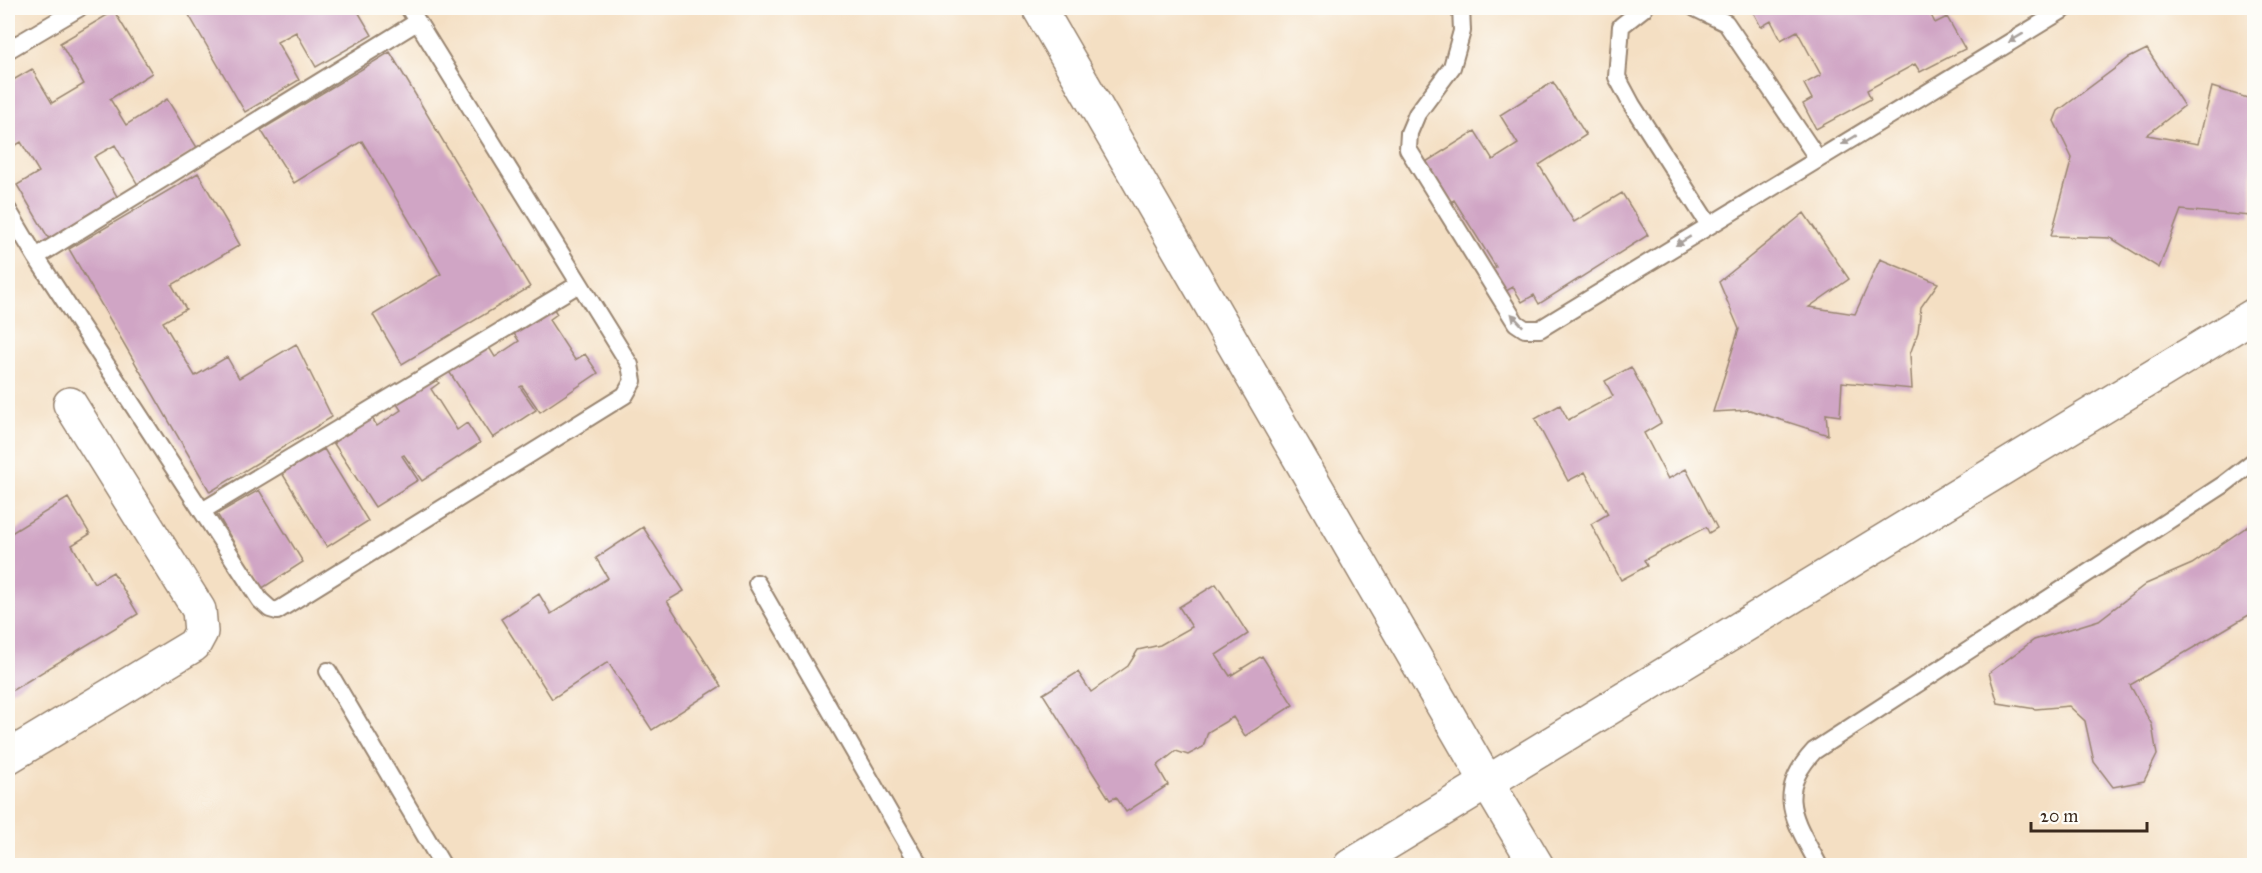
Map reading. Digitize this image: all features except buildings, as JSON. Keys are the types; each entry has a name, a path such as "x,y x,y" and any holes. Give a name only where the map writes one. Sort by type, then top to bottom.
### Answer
{"street":[{"path":"1039,8 1486,782 1537,866"},
{"path":"1350,866 2254,315"},
{"path":"8,757 194,645 201,632 199,610 70,404"}],"lane":[{"path":"8,50 79,8"},
{"path":"1461,8 1462,31 1452,67 1417,114 1409,132 1408,149 1516,323 1525,329 1540,329 2066,8"},
{"path":"1644,8 1621,26 1617,76 1632,105 1709,225"},
{"path":"1695,8 1726,23 1818,159"},
{"path":"8,210 36,257 260,600 270,609 277,611 625,395 633,381 630,365 413,15 36,257"},
{"path":"202,511 579,284"},
{"path":"1819,866 1792,811 1791,785 1800,766 1814,751 2223,485 2254,461"},
{"path":"758,583 920,866"},
{"path":"328,671 443,866"}]}
